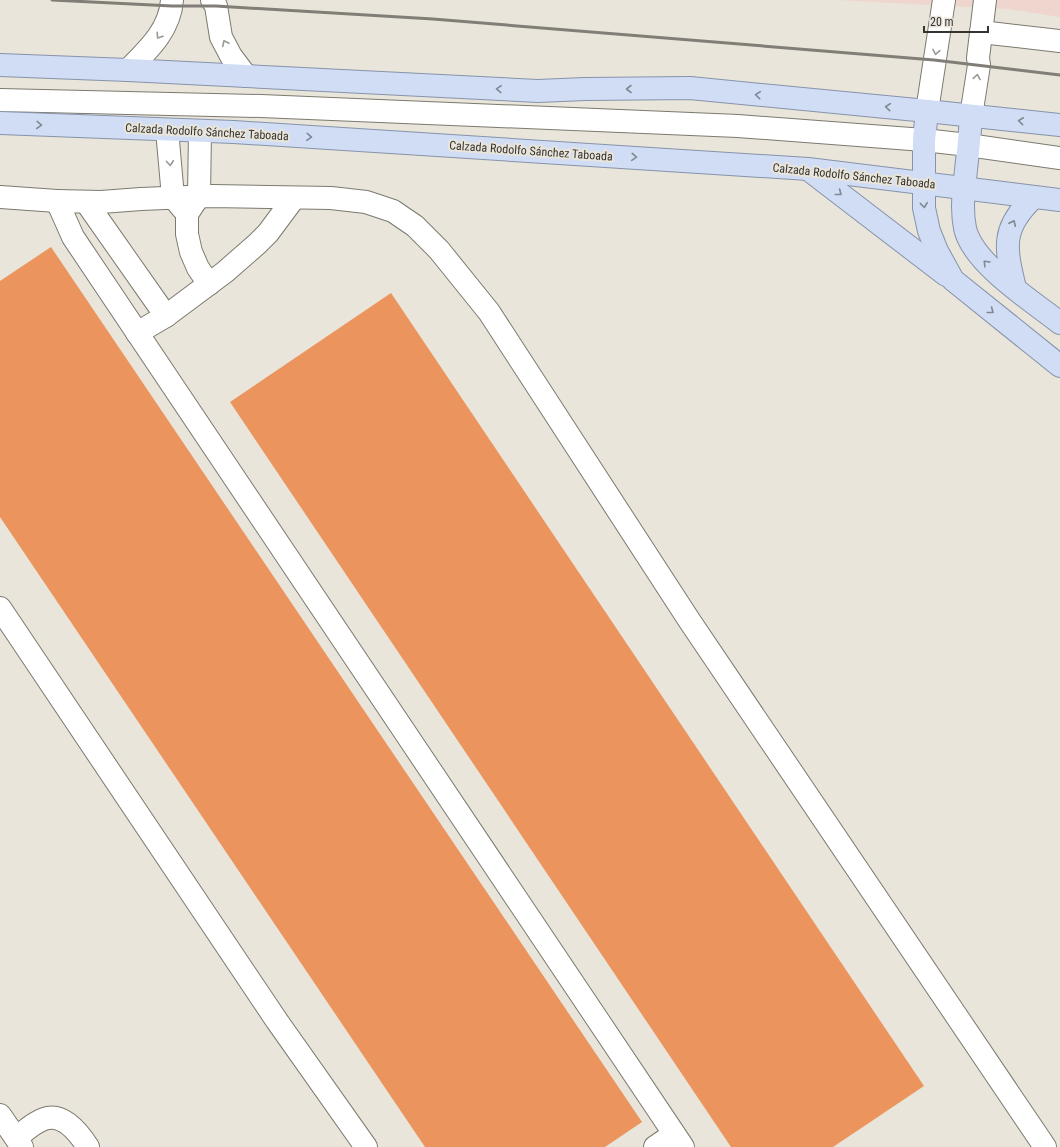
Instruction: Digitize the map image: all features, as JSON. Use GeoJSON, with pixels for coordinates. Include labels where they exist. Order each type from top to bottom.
{"type":"FeatureCollection","features":[{"type":"Feature","properties":{"kind":"main road"},"geometry":{"type":"LineString","coordinates":[[0,64],[538,91],[690,88],[1060,125]]}},
{"type":"Feature","properties":{"kind":"main road"},"geometry":{"type":"LineString","coordinates":[[927,111],[924,140],[924,208],[929,231],[937,251],[953,280]]}},
{"type":"Feature","properties":{"kind":"main road"},"geometry":{"type":"LineString","coordinates":[[971,116],[963,208],[965,228],[969,240],[976,252],[988,265],[1015,288],[1060,322]]}},
{"type":"Feature","properties":{"kind":"main road","name":"Calzada Rodolfo Sánchez Taboada"},"geometry":{"type":"LineString","coordinates":[[0,123],[200,131],[808,169],[1060,200]]}},
{"type":"Feature","properties":{"kind":"main road"},"geometry":{"type":"LineString","coordinates":[[808,169],[953,280],[1060,366]]}},
{"type":"Feature","properties":{"kind":"main road"},"geometry":{"type":"LineString","coordinates":[[1015,288],[1008,262],[1007,241],[1012,222],[1022,208],[1034,197]]}},
{"type":"Feature","properties":{"kind":"lane"},"geometry":{"type":"LineString","coordinates":[[128,70],[154,44],[166,26],[172,6],[172,0]]}},
{"type":"Feature","properties":{"kind":"lane"},"geometry":{"type":"LineString","coordinates":[[207,0],[216,6],[221,37],[231,56],[246,76]]}},
{"type":"Feature","properties":{"kind":"lane"},"geometry":{"type":"LineString","coordinates":[[927,111],[944,0]]}},
{"type":"Feature","properties":{"kind":"lane"},"geometry":{"type":"LineString","coordinates":[[971,116],[979,65],[978,58],[985,0]]}},
{"type":"Feature","properties":{"kind":"lane"},"geometry":{"type":"LineString","coordinates":[[981,32],[1060,41]]}},
{"type":"Feature","properties":{"kind":"lane"},"geometry":{"type":"LineString","coordinates":[[0,100],[261,106],[722,126],[924,140],[1060,158]]}},
{"type":"Feature","properties":{"kind":"lane"},"geometry":{"type":"LineString","coordinates":[[167,130],[173,197],[187,214]]}},
{"type":"Feature","properties":{"kind":"lane"},"geometry":{"type":"LineString","coordinates":[[200,131],[199,196],[187,214],[187,234],[191,252],[198,268],[209,284]]}},
{"type":"Feature","properties":{"kind":"lane"},"geometry":{"type":"LineString","coordinates":[[0,197],[86,202],[115,202],[199,196],[331,198],[366,202],[393,211],[415,226],[439,250],[489,312],[689,620],[1045,1147]]}},
{"type":"Feature","properties":{"kind":"lane"},"geometry":{"type":"LineString","coordinates":[[138,333],[166,316],[209,284],[257,244],[268,233],[294,198]]}},
{"type":"Feature","properties":{"kind":"lane"},"geometry":{"type":"LineString","coordinates":[[57,201],[73,237],[679,1140],[655,1147]]}},
{"type":"Feature","properties":{"kind":"lane"},"geometry":{"type":"LineString","coordinates":[[86,202],[166,316]]}},
{"type":"Feature","properties":{"kind":"lane"},"geometry":{"type":"LineString","coordinates":[[0,608],[272,1014],[366,1147]]}},
{"type":"Feature","properties":{"kind":"lane"},"geometry":{"type":"LineString","coordinates":[[0,1115],[19,1142],[32,1125],[45,1118],[59,1118],[74,1129],[88,1147]]}},
{"type":"Feature","properties":{"kind":"shaded area"},"geometry":{"type":"Polygon","coordinates":[[[837,0],[1060,0],[1060,17],[1007,9],[837,0]]]}},
{"type":"Feature","properties":{"kind":"building"},"geometry":{"type":"Polygon","coordinates":[[[51,247],[642,1122],[605,1147],[425,1147],[0,517],[0,281],[51,247]]]}},
{"type":"Feature","properties":{"kind":"building"},"geometry":{"type":"Polygon","coordinates":[[[391,293],[924,1086],[833,1147],[731,1147],[230,402],[391,293]]]}},
{"type":"Feature","properties":{"kind":"railway"},"geometry":{"type":"LineString","coordinates":[[52,0],[172,6],[216,6],[433,19],[934,60],[1060,75]]}}]}
